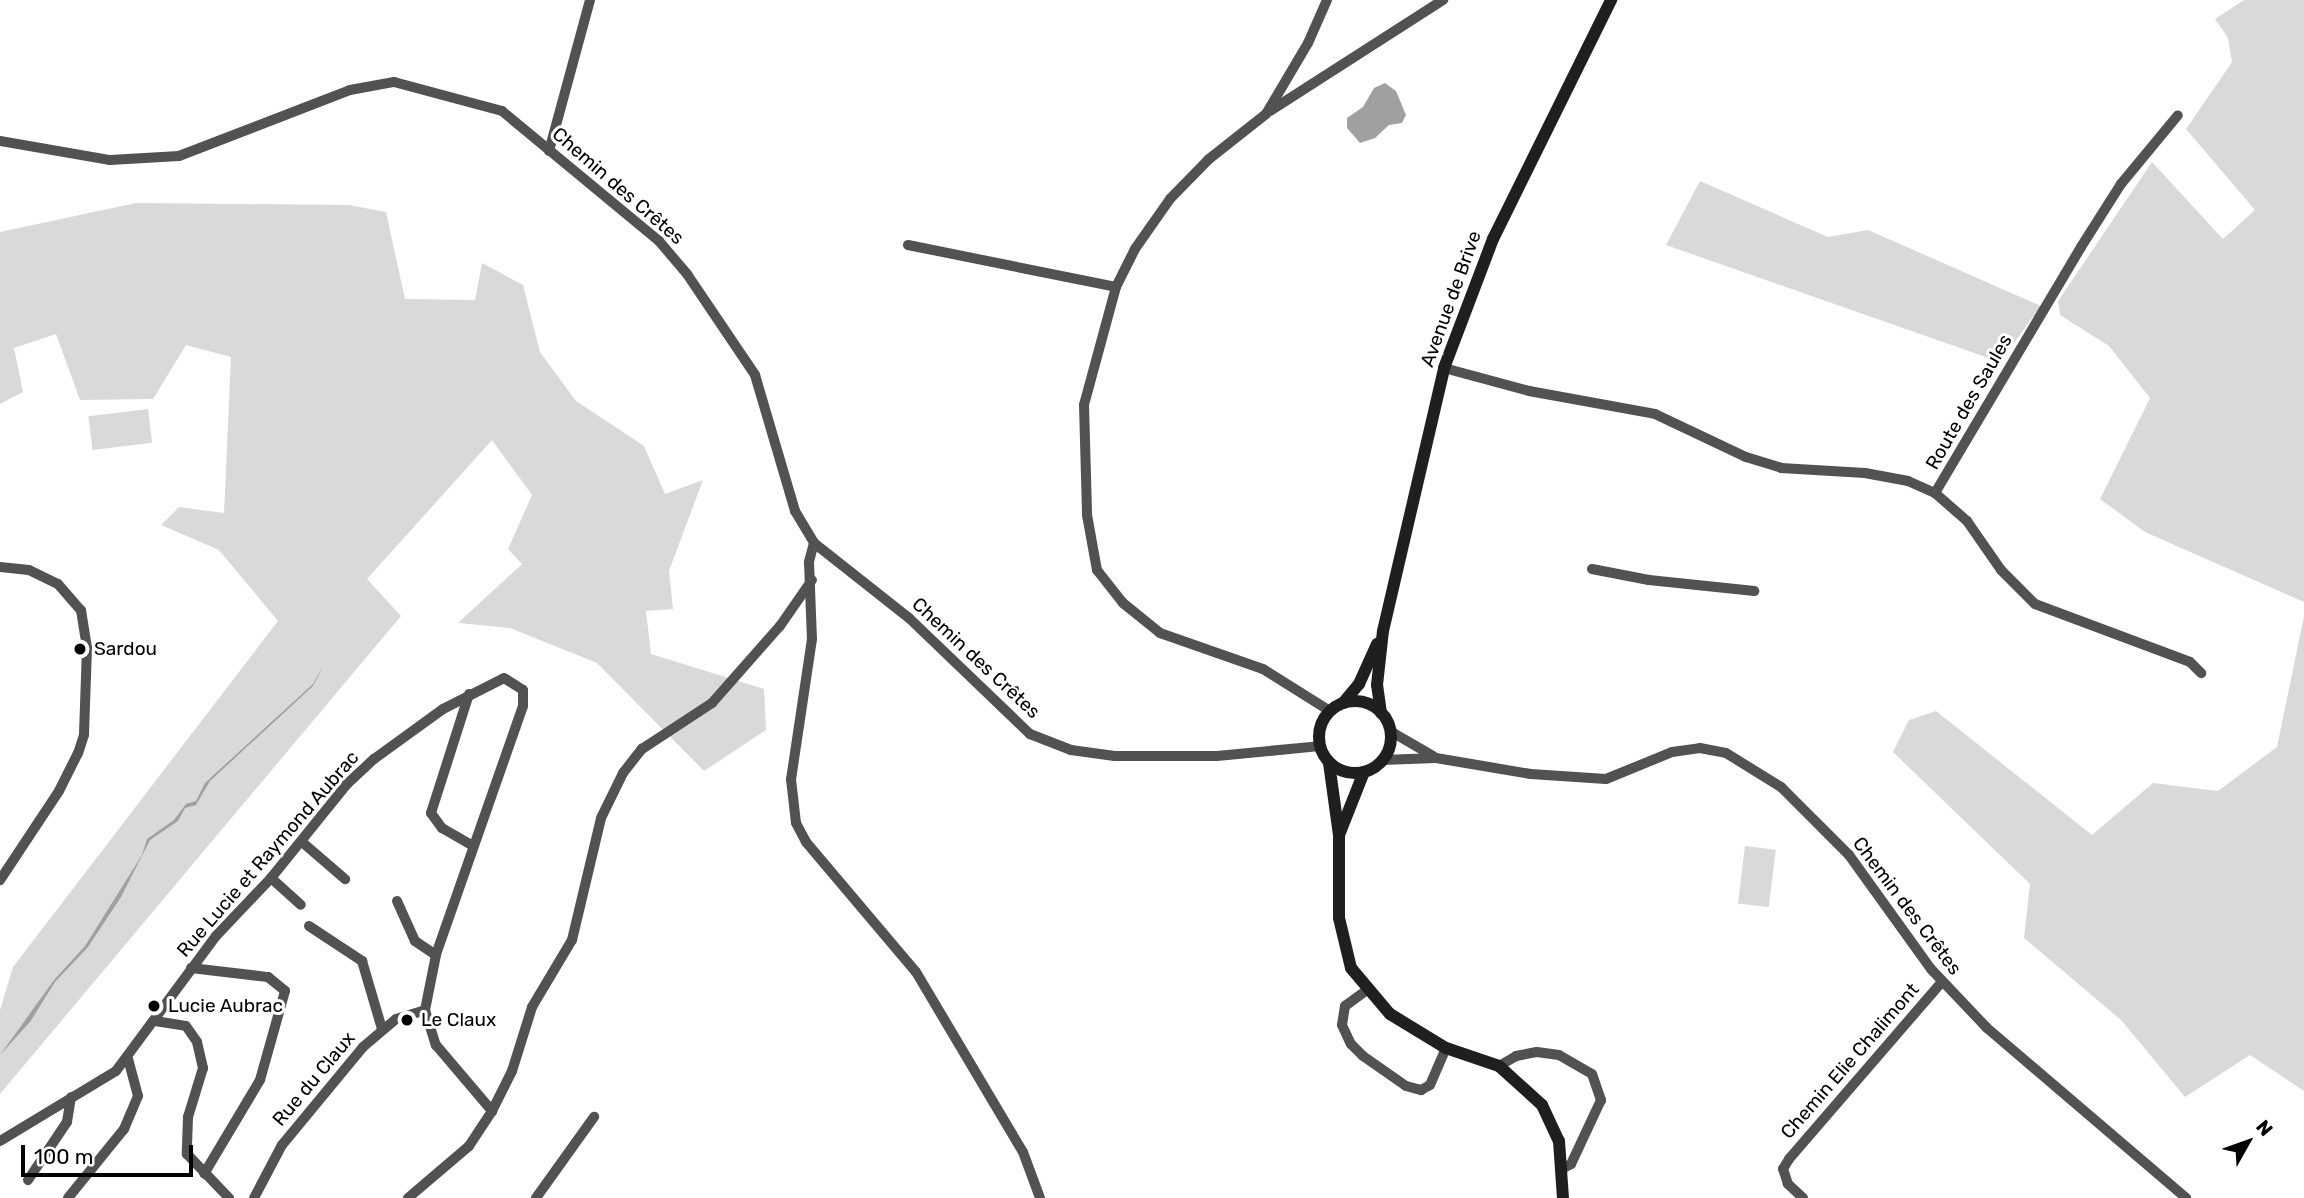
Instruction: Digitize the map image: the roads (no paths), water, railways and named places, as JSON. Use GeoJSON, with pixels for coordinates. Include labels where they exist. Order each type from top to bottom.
{"type":"FeatureCollection","features":[{"type":"Feature","properties":{"kind":"street"},"geometry":{"type":"LineString","coordinates":[[549,152],[590,0]]}},
{"type":"Feature","properties":{"kind":"street"},"geometry":{"type":"LineString","coordinates":[[1266,114],[1308,43],[1327,0]]}},
{"type":"Feature","properties":{"kind":"street"},"geometry":{"type":"LineString","coordinates":[[1330,710],[1263,669],[1160,632],[1123,603],[1097,570],[1087,515],[1084,405],[1116,287],[1135,248],[1170,199],[1209,159],[1266,114],[1443,0]]}},
{"type":"Feature","properties":{"kind":"street","name":"Avenue de Brive"},"geometry":{"type":"LineString","coordinates":[[1383,631],[1444,368],[1493,239],[1611,0]]}},
{"type":"Feature","properties":{"kind":"street","name":"Chemin des Crêtes"},"geometry":{"type":"LineString","coordinates":[[0,141],[110,160],[179,156],[350,90],[394,82],[502,111],[659,241],[687,274],[755,375],[795,512],[814,543],[909,618],[1015,721],[1050,744],[1115,756],[1217,756],[1320,746]]}},
{"type":"Feature","properties":{"kind":"street","name":"Route des Saules"},"geometry":{"type":"LineString","coordinates":[[1444,368],[1529,391],[1655,414],[1746,457],[1781,468],[1865,473],[1908,481],[1935,493],[2121,184],[2178,115]]}},
{"type":"Feature","properties":{"kind":"street"},"geometry":{"type":"LineString","coordinates":[[908,245],[1116,287]]}},
{"type":"Feature","properties":{"kind":"street"},"geometry":{"type":"LineString","coordinates":[[1935,493],[1967,521],[2001,570],[2035,604],[2190,662],[2201,673]]}},
{"type":"Feature","properties":{"kind":"street"},"geometry":{"type":"LineString","coordinates":[[814,543],[812,639],[791,779],[796,823],[806,842],[924,983],[1023,1152],[1040,1198]]}},
{"type":"Feature","properties":{"kind":"street"},"geometry":{"type":"LineString","coordinates":[[0,567],[29,570],[58,584],[81,610],[87,648],[84,735],[78,753],[59,791],[0,880]]}},
{"type":"Feature","properties":{"kind":"street"},"geometry":{"type":"LineString","coordinates":[[1591,569],[1649,580],[1754,591]]}},
{"type":"Feature","properties":{"kind":"street"},"geometry":{"type":"LineString","coordinates":[[408,1198],[463,1153],[492,1111],[512,1071],[532,1007],[572,940],[601,818],[623,774],[642,749],[712,703],[780,626],[812,580]]}},
{"type":"Feature","properties":{"kind":"street"},"geometry":{"type":"LineString","coordinates":[[1343,703],[1359,684],[1383,631]]}},
{"type":"Feature","properties":{"kind":"street"},"geometry":{"type":"LineString","coordinates":[[1329,763],[1346,772],[1364,772],[1382,760],[1390,731],[1381,713],[1377,685],[1383,631]]}},
{"type":"Feature","properties":{"kind":"street","name":"Rue Lucie et Raymond Aubrac"},"geometry":{"type":"LineString","coordinates":[[0,1140],[116,1072],[128,1059],[191,968],[302,842],[347,784],[374,759],[469,694],[504,678],[519,685],[524,698],[436,955],[425,1010],[436,1045],[492,1111]]}},
{"type":"Feature","properties":{"kind":"street"},"geometry":{"type":"LineString","coordinates":[[469,694],[431,813],[442,828],[474,846]]}},
{"type":"Feature","properties":{"kind":"street"},"geometry":{"type":"LineString","coordinates":[[1381,713],[1357,701],[1343,703],[1330,710],[1318,733],[1320,746],[1329,763],[1339,835],[1343,942],[1351,968],[1390,1014],[1446,1048],[1499,1066],[1542,1105],[1559,1142],[1563,1198]]}},
{"type":"Feature","properties":{"kind":"street","name":"Chemin des Crêtes"},"geometry":{"type":"LineString","coordinates":[[1390,731],[1436,758]]}},
{"type":"Feature","properties":{"kind":"street","name":"Chemin des Crêtes"},"geometry":{"type":"LineString","coordinates":[[1382,760],[1436,758],[1531,774],[1606,779],[1672,752],[1700,748],[1726,753],[1781,787],[1849,855],[1942,982],[2037,1073],[2186,1198]]}},
{"type":"Feature","properties":{"kind":"street"},"geometry":{"type":"LineString","coordinates":[[1339,835],[1364,772]]}},
{"type":"Feature","properties":{"kind":"street"},"geometry":{"type":"LineString","coordinates":[[302,842],[345,879]]}},
{"type":"Feature","properties":{"kind":"street"},"geometry":{"type":"LineString","coordinates":[[271,878],[301,905]]}},
{"type":"Feature","properties":{"kind":"street"},"geometry":{"type":"LineString","coordinates":[[397,901],[415,941],[436,955]]}},
{"type":"Feature","properties":{"kind":"street"},"geometry":{"type":"LineString","coordinates":[[309,926],[362,961],[382,1029]]}},
{"type":"Feature","properties":{"kind":"street"},"geometry":{"type":"LineString","coordinates":[[191,968],[268,977],[285,991],[260,1080],[204,1174]]}},
{"type":"Feature","properties":{"kind":"street","name":"Chemin Elie Chalimont"},"geometry":{"type":"LineString","coordinates":[[1803,1198],[1788,1184],[1783,1169],[1789,1158],[1942,982]]}},
{"type":"Feature","properties":{"kind":"street"},"geometry":{"type":"LineString","coordinates":[[1367,990],[1345,1006],[1342,1025],[1350,1044],[1363,1056],[1406,1086],[1421,1090],[1430,1085],[1446,1048]]}},
{"type":"Feature","properties":{"kind":"street","name":"Rue du Claux"},"geometry":{"type":"LineString","coordinates":[[254,1198],[282,1145],[382,1029],[410,1012],[425,1010]]}},
{"type":"Feature","properties":{"kind":"street"},"geometry":{"type":"LineString","coordinates":[[155,1021],[186,1026],[197,1042],[203,1068],[185,1140],[187,1154],[229,1198]]}},
{"type":"Feature","properties":{"kind":"street"},"geometry":{"type":"LineString","coordinates":[[1499,1066],[1516,1056],[1537,1052],[1559,1055],[1592,1074],[1601,1100],[1572,1164],[1562,1169]]}},
{"type":"Feature","properties":{"kind":"street"},"geometry":{"type":"LineString","coordinates":[[68,1198],[113,1147],[129,1117],[138,1096],[128,1059]]}},
{"type":"Feature","properties":{"kind":"street"},"geometry":{"type":"LineString","coordinates":[[28,1180],[67,1122],[71,1097]]}},
{"type":"Feature","properties":{"kind":"street"},"geometry":{"type":"LineString","coordinates":[[536,1198],[594,1117]]}},
{"type":"Feature","properties":{"kind":"place","name":"Sardou"},"geometry":{"type":"Point","coordinates":[80,649]}},
{"type":"Feature","properties":{"kind":"place","name":"Lucie Aubrac"},"geometry":{"type":"Point","coordinates":[154,1006]}},
{"type":"Feature","properties":{"kind":"place","name":"Le Claux"},"geometry":{"type":"Point","coordinates":[407,1020]}}]}
